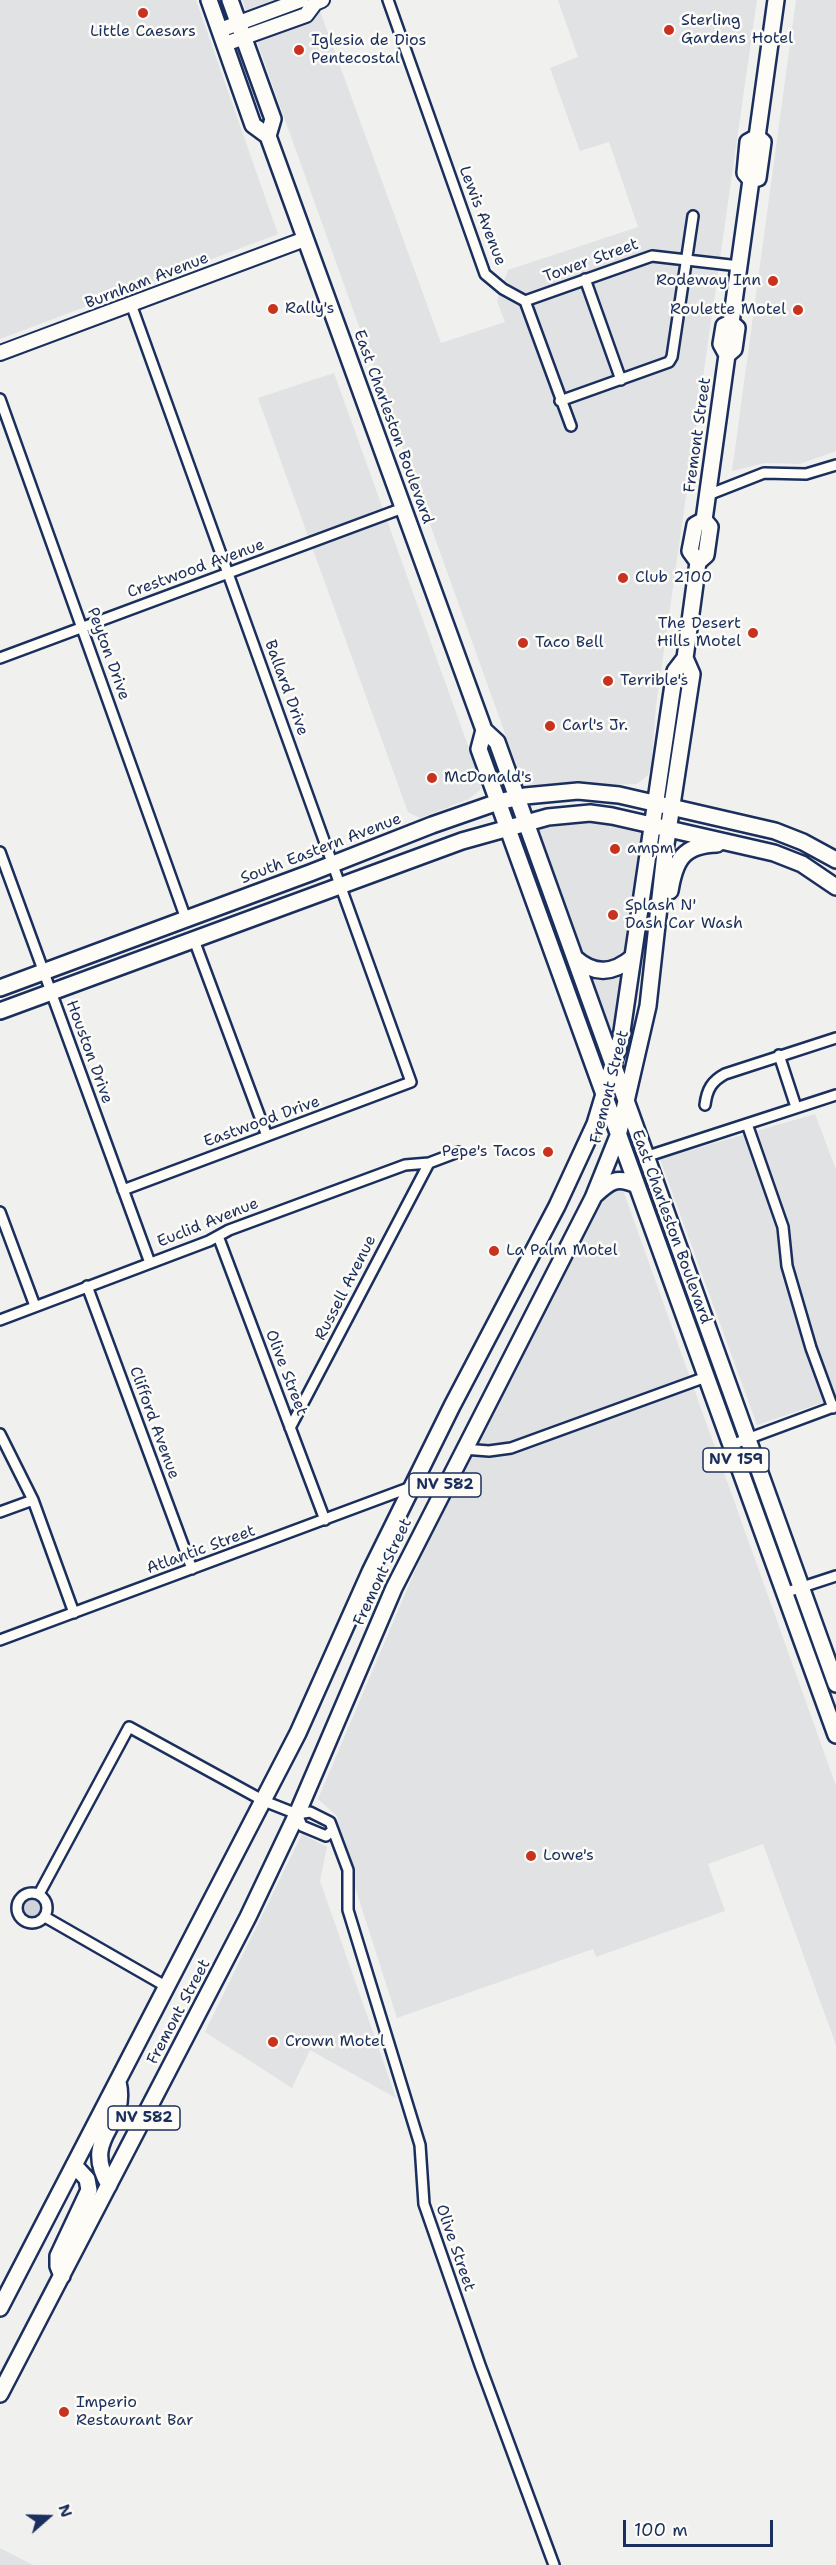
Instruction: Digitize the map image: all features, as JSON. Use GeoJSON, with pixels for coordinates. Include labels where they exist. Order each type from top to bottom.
{"type":"FeatureCollection","features":[{"type":"Feature","properties":{"kind":"main road","name":"East Charleston Boulevard"},"geometry":{"type":"LineString","coordinates":[[209,0],[254,125],[268,136],[484,730],[497,742],[836,1684]]}},
{"type":"Feature","properties":{"kind":"main road","name":"East Charleston Boulevard"},"geometry":{"type":"LineString","coordinates":[[230,0],[273,119],[268,136]]}},
{"type":"Feature","properties":{"kind":"main road","name":"Fremont Street"},"geometry":{"type":"LineString","coordinates":[[0,2308],[298,1733],[370,1572],[557,1206],[591,1133],[604,1097],[621,1038],[633,957],[660,827],[675,671],[685,658],[698,562],[706,555],[708,546],[710,527],[704,520],[727,355],[721,344],[724,326],[731,323],[752,180],[758,178],[763,142],[757,137],[776,0]]}},
{"type":"Feature","properties":{"kind":"main road","name":"East Charleston Boulevard"},"geometry":{"type":"LineString","coordinates":[[484,730],[479,749],[836,1735]]}},
{"type":"Feature","properties":{"kind":"main road","name":"South Eastern Avenue"},"geometry":{"type":"LineString","coordinates":[[0,988],[411,833],[498,802],[517,798],[590,791],[611,793],[775,831],[803,842],[836,860]]}},
{"type":"Feature","properties":{"kind":"main road"},"geometry":{"type":"LineString","coordinates":[[0,1011],[447,847],[548,818],[590,813],[736,844],[789,858],[816,872],[836,887]]}},
{"type":"Feature","properties":{"kind":"main road","name":"Fremont Street"},"geometry":{"type":"LineString","coordinates":[[0,2394],[248,1917],[297,1814],[394,1588],[593,1197],[618,1136],[648,1006],[660,918],[660,827]]}},
{"type":"Feature","properties":{"kind":"main road"},"geometry":{"type":"LineString","coordinates":[[660,918],[668,905],[674,868],[684,854],[691,849],[705,845],[736,844]]}},
{"type":"Feature","properties":{"kind":"main road"},"geometry":{"type":"LineString","coordinates":[[816,872],[820,870],[836,873]]}},
{"type":"Feature","properties":{"kind":"main road"},"geometry":{"type":"LineString","coordinates":[[574,958],[591,969],[605,971],[615,969],[633,957]]}},
{"type":"Feature","properties":{"kind":"main road"},"geometry":{"type":"LineString","coordinates":[[593,1197],[605,1185],[616,1180],[623,1179],[636,1185]]}},
{"type":"Feature","properties":{"kind":"main road"},"geometry":{"type":"LineString","coordinates":[[109,2185],[102,2174],[98,2158],[99,2148],[120,2106],[118,2082]]}},
{"type":"Feature","properties":{"kind":"main road"},"geometry":{"type":"LineString","coordinates":[[62,2276],[58,2266],[58,2256],[89,2190],[87,2179],[74,2165]]}},
{"type":"Feature","properties":{"kind":"street"},"geometry":{"type":"LineString","coordinates":[[222,37],[301,0]]}},
{"type":"Feature","properties":{"kind":"street","name":"Lewis Avenue"},"geometry":{"type":"LineString","coordinates":[[388,0],[485,274],[503,289],[525,301]]}},
{"type":"Feature","properties":{"kind":"street"},"geometry":{"type":"LineString","coordinates":[[241,30],[306,15],[315,1]]}},
{"type":"Feature","properties":{"kind":"street"},"geometry":{"type":"LineString","coordinates":[[561,401],[669,362],[672,357],[693,216]]}},
{"type":"Feature","properties":{"kind":"street","name":"Burnham Avenue"},"geometry":{"type":"LineString","coordinates":[[0,353],[305,239]]}},
{"type":"Feature","properties":{"kind":"street","name":"Tower Street"},"geometry":{"type":"LineString","coordinates":[[525,301],[652,256],[740,266]]}},
{"type":"Feature","properties":{"kind":"street"},"geometry":{"type":"LineString","coordinates":[[585,279],[621,380]]}},
{"type":"Feature","properties":{"kind":"street"},"geometry":{"type":"LineString","coordinates":[[525,301],[571,426]]}},
{"type":"Feature","properties":{"kind":"street","name":"Ballard Drive"},"geometry":{"type":"LineString","coordinates":[[131,304],[411,1082]]}},
{"type":"Feature","properties":{"kind":"street","name":"Peyton Drive"},"geometry":{"type":"LineString","coordinates":[[0,399],[186,919]]}},
{"type":"Feature","properties":{"kind":"street"},"geometry":{"type":"LineString","coordinates":[[708,495],[764,473],[806,474],[836,465]]}},
{"type":"Feature","properties":{"kind":"street","name":"Crestwood Avenue"},"geometry":{"type":"LineString","coordinates":[[0,658],[403,508]]}},
{"type":"Feature","properties":{"kind":"street","name":"Houston Drive"},"geometry":{"type":"LineString","coordinates":[[0,852],[150,1263]]}},
{"type":"Feature","properties":{"kind":"street"},"geometry":{"type":"LineString","coordinates":[[194,940],[267,1136]]}},
{"type":"Feature","properties":{"kind":"street"},"geometry":{"type":"LineString","coordinates":[[705,1105],[709,1088],[715,1080],[779,1055],[836,1038]]}},
{"type":"Feature","properties":{"kind":"street"},"geometry":{"type":"LineString","coordinates":[[779,1055],[796,1107]]}},
{"type":"Feature","properties":{"kind":"street","name":"Eastwood Drive"},"geometry":{"type":"LineString","coordinates":[[123,1190],[411,1082]]}},
{"type":"Feature","properties":{"kind":"street"},"geometry":{"type":"LineString","coordinates":[[645,1156],[836,1095]]}},
{"type":"Feature","properties":{"kind":"street"},"geometry":{"type":"LineString","coordinates":[[731,1445],[834,1407],[811,1348],[787,1266],[783,1227],[747,1124]]}},
{"type":"Feature","properties":{"kind":"street","name":"Euclid Avenue"},"geometry":{"type":"LineString","coordinates":[[0,1320],[150,1263],[229,1230],[405,1165],[429,1163],[458,1152]]}},
{"type":"Feature","properties":{"kind":"street","name":"Russell Avenue"},"geometry":{"type":"LineString","coordinates":[[290,1428],[429,1163]]}},
{"type":"Feature","properties":{"kind":"street"},"geometry":{"type":"LineString","coordinates":[[0,1212],[35,1306]]}},
{"type":"Feature","properties":{"kind":"street","name":"Olive Street"},"geometry":{"type":"LineString","coordinates":[[218,1236],[325,1520]]}},
{"type":"Feature","properties":{"kind":"street","name":"Clifford Avenue"},"geometry":{"type":"LineString","coordinates":[[87,1286],[192,1569]]}},
{"type":"Feature","properties":{"kind":"street"},"geometry":{"type":"LineString","coordinates":[[463,1449],[489,1451],[511,1448],[706,1377]]}},
{"type":"Feature","properties":{"kind":"street"},"geometry":{"type":"LineString","coordinates":[[0,1434],[33,1500],[74,1613]]}},
{"type":"Feature","properties":{"kind":"street","name":"Atlantic Street"},"geometry":{"type":"LineString","coordinates":[[0,1641],[411,1488]]}},
{"type":"Feature","properties":{"kind":"street"},"geometry":{"type":"LineString","coordinates":[[0,1512],[33,1500]]}},
{"type":"Feature","properties":{"kind":"street"},"geometry":{"type":"LineString","coordinates":[[784,1593],[836,1576]]}},
{"type":"Feature","properties":{"kind":"street"},"geometry":{"type":"LineString","coordinates":[[39,1894],[129,1727],[264,1801],[297,1814],[310,1812],[330,1822],[333,1830],[326,1836],[302,1826],[297,1814]]}},
{"type":"Feature","properties":{"kind":"street","name":"Olive Street"},"geometry":{"type":"LineString","coordinates":[[333,1830],[348,1870],[348,1910],[420,2145],[424,2204],[480,2365],[554,2565]]}},
{"type":"Feature","properties":{"kind":"street"},"geometry":{"type":"LineString","coordinates":[[31,1893],[39,1894],[46,1902],[45,1917],[37,1923],[26,1923],[18,1916],[17,1910],[22,1896],[31,1893]]}},
{"type":"Feature","properties":{"kind":"street"},"geometry":{"type":"LineString","coordinates":[[45,1917],[167,1987]]}},
{"type":"Feature","properties":{"kind":"shaded area"},"geometry":{"type":"Polygon","coordinates":[[[0,0],[196,0],[278,234],[0,339],[0,0]]]}},
{"type":"Feature","properties":{"kind":"shaded area"},"geometry":{"type":"Polygon","coordinates":[[[242,0],[316,0],[441,343],[505,322],[497,301],[508,270],[638,227],[609,142],[580,151],[550,68],[578,57],[558,0],[757,0],[656,706],[651,769],[647,776],[637,784],[584,786],[524,794],[512,765],[516,764],[242,0]]]}},
{"type":"Feature","properties":{"kind":"shaded area"},"geometry":{"type":"Polygon","coordinates":[[[796,0],[836,0],[836,451],[800,464],[765,463],[732,471],[796,0]]]}},
{"type":"Feature","properties":{"kind":"shaded area"},"geometry":{"type":"Polygon","coordinates":[[[334,373],[481,782],[480,790],[469,799],[420,818],[408,812],[258,398],[334,373]]]}},
{"type":"Feature","properties":{"kind":"shaded area"},"geometry":{"type":"Polygon","coordinates":[[[587,823],[611,825],[645,835],[642,839],[617,1020],[613,1034],[538,834],[540,830],[549,827],[587,823]]]}},
{"type":"Feature","properties":{"kind":"shaded area"},"geometry":{"type":"Polygon","coordinates":[[[815,1114],[836,1170],[836,1398],[757,1425],[660,1159],[815,1114]]]}},
{"type":"Feature","properties":{"kind":"shaded area"},"geometry":{"type":"Polygon","coordinates":[[[614,1165],[836,1786],[836,2045],[763,1844],[708,1864],[725,1911],[596,1957],[593,1949],[397,2018],[344,1853],[337,1816],[318,1799],[417,1566],[614,1165]]]}},
{"type":"Feature","properties":{"kind":"shaded area"},"geometry":{"type":"Polygon","coordinates":[[[302,1834],[327,1847],[320,1881],[396,2098],[310,2050],[292,2088],[205,2032],[302,1834]]]}},
{"type":"Feature","properties":{"kind":"shaded area"},"geometry":{"type":"Polygon","coordinates":[[[27,1896],[37,1899],[40,1909],[37,1919],[27,1922],[17,1919],[14,1909],[17,1899],[27,1896]]]}},
{"type":"Feature","properties":{"kind":"shaded area"},"geometry":{"type":"Polygon","coordinates":[[[0,2548],[33,2565],[0,2565],[0,2548]]]}},
{"type":"Feature","properties":{"kind":"place","name":"Little Caesars"},"geometry":{"type":"Point","coordinates":[143,13]}},
{"type":"Feature","properties":{"kind":"place","name":"Sterling Gardens Hotel"},"geometry":{"type":"Point","coordinates":[669,30]}},
{"type":"Feature","properties":{"kind":"place","name":"Iglesia de Dios Pentecostal"},"geometry":{"type":"Point","coordinates":[299,50]}},
{"type":"Feature","properties":{"kind":"place","name":"Rodeway Inn"},"geometry":{"type":"Point","coordinates":[773,281]}},
{"type":"Feature","properties":{"kind":"place","name":"Rally's"},"geometry":{"type":"Point","coordinates":[273,309]}},
{"type":"Feature","properties":{"kind":"place","name":"Roulette Motel"},"geometry":{"type":"Point","coordinates":[798,310]}},
{"type":"Feature","properties":{"kind":"place","name":"Club 2100"},"geometry":{"type":"Point","coordinates":[623,578]}},
{"type":"Feature","properties":{"kind":"place","name":"The Desert Hills Motel"},"geometry":{"type":"Point","coordinates":[753,633]}},
{"type":"Feature","properties":{"kind":"place","name":"Taco Bell"},"geometry":{"type":"Point","coordinates":[523,643]}},
{"type":"Feature","properties":{"kind":"place","name":"Terrible's"},"geometry":{"type":"Point","coordinates":[608,681]}},
{"type":"Feature","properties":{"kind":"place","name":"Carl's Jr."},"geometry":{"type":"Point","coordinates":[550,726]}},
{"type":"Feature","properties":{"kind":"place","name":"McDonald's"},"geometry":{"type":"Point","coordinates":[432,778]}},
{"type":"Feature","properties":{"kind":"place","name":"ampm"},"geometry":{"type":"Point","coordinates":[615,849]}},
{"type":"Feature","properties":{"kind":"place","name":"Splash N' Dash Car Wash"},"geometry":{"type":"Point","coordinates":[613,915]}},
{"type":"Feature","properties":{"kind":"place","name":"Pepe's Tacos"},"geometry":{"type":"Point","coordinates":[548,1152]}},
{"type":"Feature","properties":{"kind":"place","name":"La Palm Motel"},"geometry":{"type":"Point","coordinates":[494,1251]}},
{"type":"Feature","properties":{"kind":"place","name":"Lowe's"},"geometry":{"type":"Point","coordinates":[531,1856]}},
{"type":"Feature","properties":{"kind":"place","name":"Crown Motel"},"geometry":{"type":"Point","coordinates":[273,2042]}},
{"type":"Feature","properties":{"kind":"place","name":"Imperio Restaurant Bar"},"geometry":{"type":"Point","coordinates":[64,2412]}}]}
